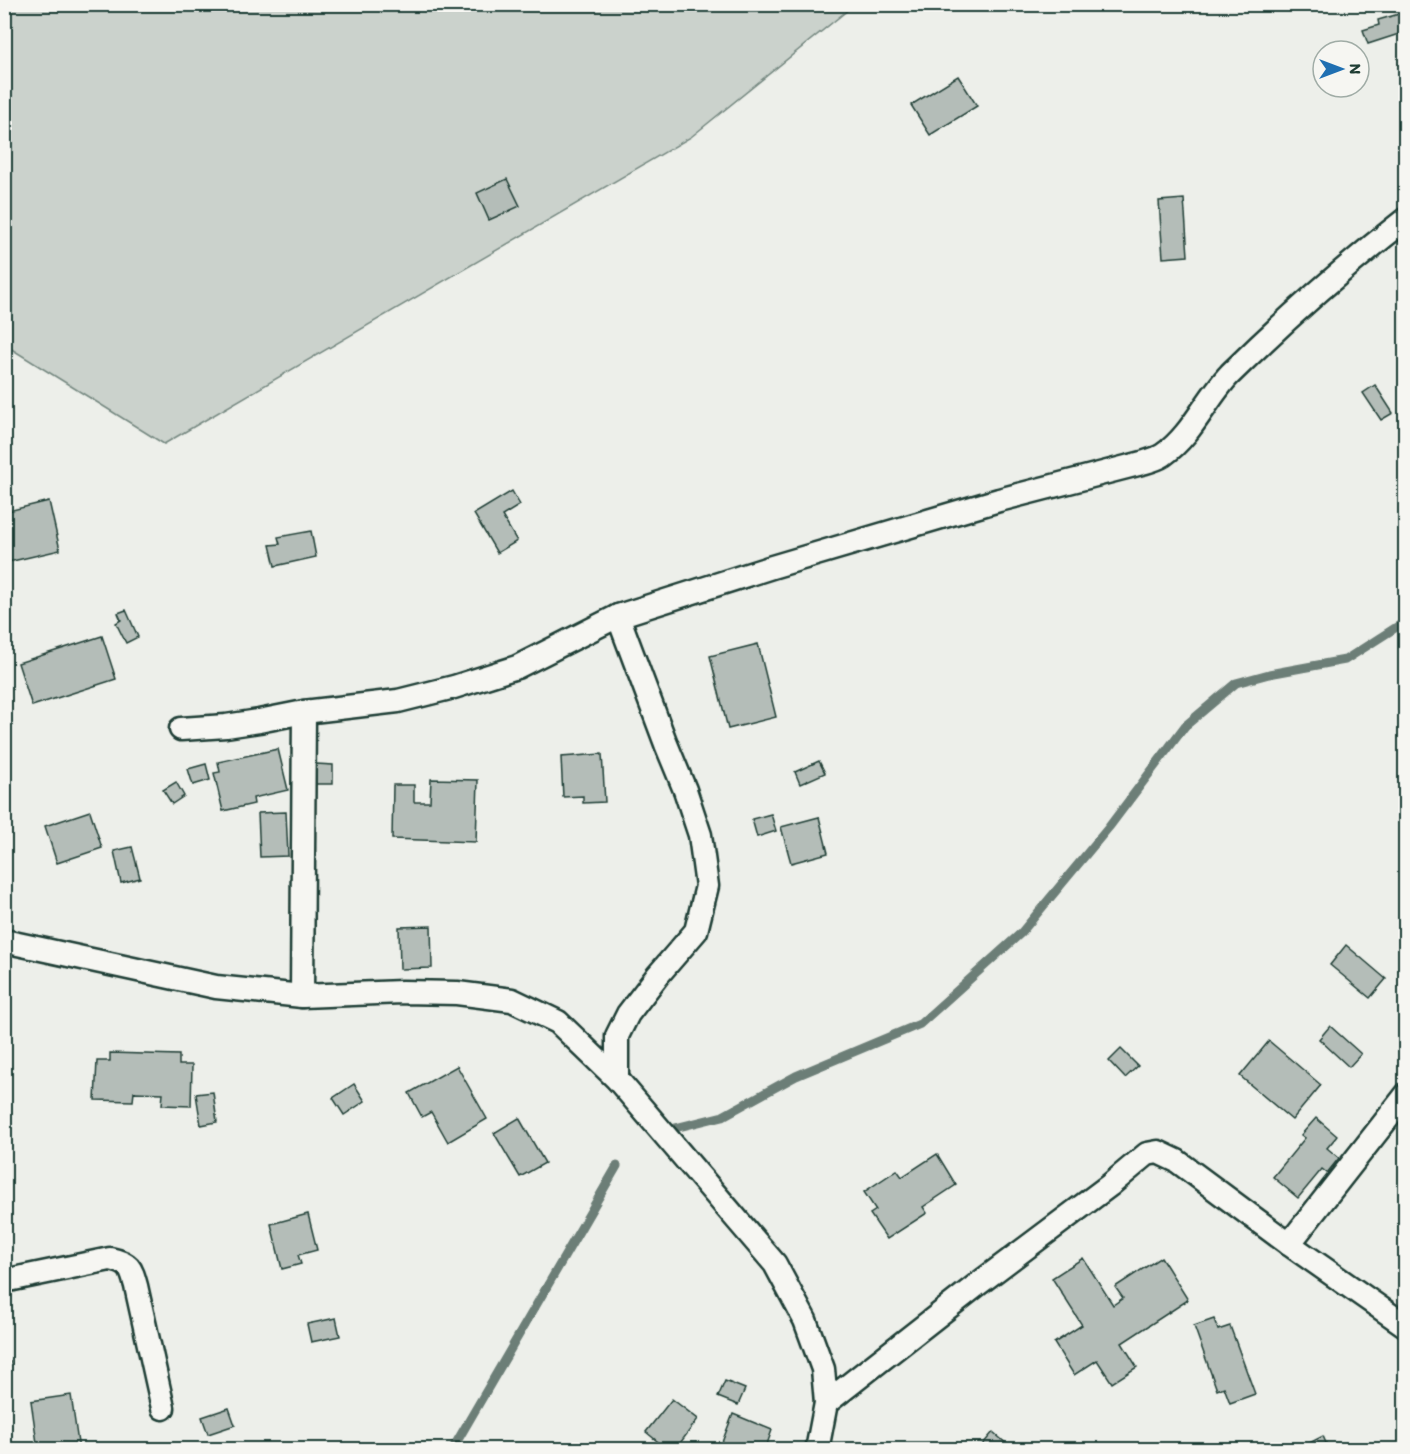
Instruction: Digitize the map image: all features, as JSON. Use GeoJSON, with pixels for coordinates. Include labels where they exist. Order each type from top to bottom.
{"type":"FeatureCollection","features":[{"type":"Feature","properties":{"kind":"street"},"geometry":{"type":"LineString","coordinates":[[181,729],[259,722],[304,712],[398,701],[454,687],[517,668],[618,616],[987,503],[1142,463],[1161,456],[1184,437],[1208,401],[1228,377],[1275,330],[1360,255],[1406,219]]}},
{"type":"Feature","properties":{"kind":"street"},"geometry":{"type":"LineString","coordinates":[[617,1079],[617,1036],[628,1014],[696,931],[707,886],[700,835],[689,801],[618,616]]}},
{"type":"Feature","properties":{"kind":"street"},"geometry":{"type":"LineString","coordinates":[[302,996],[304,712]]}},
{"type":"Feature","properties":{"kind":"street"},"geometry":{"type":"LineString","coordinates":[[4,941],[216,987],[302,996],[402,992],[457,993],[512,1000],[558,1022],[617,1079],[775,1264],[805,1320],[823,1369],[826,1403],[817,1449]]}},
{"type":"Feature","properties":{"kind":"street"},"geometry":{"type":"LineString","coordinates":[[1289,1244],[1406,1095]]}},
{"type":"Feature","properties":{"kind":"street"},"geometry":{"type":"LineString","coordinates":[[826,1403],[978,1284],[1110,1185],[1147,1154],[1158,1152],[1177,1161],[1289,1244],[1406,1326]]}},
{"type":"Feature","properties":{"kind":"street"},"geometry":{"type":"LineString","coordinates":[[4,1281],[110,1259],[123,1261],[131,1269],[136,1286],[163,1408]]}},
{"type":"Feature","properties":{"kind":"shaded area"},"geometry":{"type":"Polygon","coordinates":[[[4,5],[854,5],[691,137],[164,444],[5,345],[4,5]]]}},
{"type":"Feature","properties":{"kind":"building"},"geometry":{"type":"Polygon","coordinates":[[[1399,14],[1405,32],[1371,43],[1371,39],[1366,39],[1363,30],[1379,25],[1378,20],[1399,14]]]}},
{"type":"Feature","properties":{"kind":"building"},"geometry":{"type":"Polygon","coordinates":[[[958,76],[977,106],[930,135],[911,105],[958,76]]]}},
{"type":"Feature","properties":{"kind":"building"},"geometry":{"type":"Polygon","coordinates":[[[507,179],[520,206],[489,220],[477,193],[507,179]]]}},
{"type":"Feature","properties":{"kind":"building"},"geometry":{"type":"Polygon","coordinates":[[[1184,199],[1188,256],[1163,258],[1159,201],[1184,199]]]}},
{"type":"Feature","properties":{"kind":"building"},"geometry":{"type":"Polygon","coordinates":[[[1375,385],[1393,413],[1381,420],[1363,393],[1375,385]]]}},
{"type":"Feature","properties":{"kind":"building"},"geometry":{"type":"Polygon","coordinates":[[[512,491],[520,505],[502,516],[517,541],[497,553],[474,514],[512,491]]]}},
{"type":"Feature","properties":{"kind":"building"},"geometry":{"type":"Polygon","coordinates":[[[49,501],[60,550],[4,563],[4,512],[49,501]]]}},
{"type":"Feature","properties":{"kind":"building"},"geometry":{"type":"Polygon","coordinates":[[[311,531],[316,557],[275,566],[270,545],[280,544],[278,537],[311,531]]]}},
{"type":"Feature","properties":{"kind":"building"},"geometry":{"type":"Polygon","coordinates":[[[126,610],[138,637],[126,643],[116,623],[121,620],[118,613],[126,610]]]}},
{"type":"Feature","properties":{"kind":"building"},"geometry":{"type":"Polygon","coordinates":[[[102,636],[116,679],[32,706],[18,663],[102,636]]]}},
{"type":"Feature","properties":{"kind":"building"},"geometry":{"type":"Polygon","coordinates":[[[758,644],[776,717],[728,729],[710,656],[758,644]]]}},
{"type":"Feature","properties":{"kind":"building"},"geometry":{"type":"Polygon","coordinates":[[[278,749],[288,790],[253,798],[254,804],[223,811],[214,773],[220,772],[218,762],[278,749]]]}},
{"type":"Feature","properties":{"kind":"building"},"geometry":{"type":"Polygon","coordinates":[[[602,754],[605,802],[583,803],[583,796],[563,797],[561,757],[602,754]]]}},
{"type":"Feature","properties":{"kind":"building"},"geometry":{"type":"Polygon","coordinates":[[[819,761],[825,773],[800,784],[795,772],[819,761]]]}},
{"type":"Feature","properties":{"kind":"building"},"geometry":{"type":"Polygon","coordinates":[[[206,764],[210,780],[193,785],[188,769],[206,764]]]}},
{"type":"Feature","properties":{"kind":"building"},"geometry":{"type":"Polygon","coordinates":[[[316,764],[333,765],[333,784],[315,784],[316,764]]]}},
{"type":"Feature","properties":{"kind":"building"},"geometry":{"type":"Polygon","coordinates":[[[431,779],[478,780],[476,842],[392,839],[393,785],[414,785],[414,802],[430,802],[431,779]]]}},
{"type":"Feature","properties":{"kind":"building"},"geometry":{"type":"Polygon","coordinates":[[[176,782],[184,796],[172,804],[163,790],[176,782]]]}},
{"type":"Feature","properties":{"kind":"building"},"geometry":{"type":"Polygon","coordinates":[[[90,811],[102,848],[57,863],[45,826],[90,811]]]}},
{"type":"Feature","properties":{"kind":"building"},"geometry":{"type":"Polygon","coordinates":[[[286,812],[288,856],[260,857],[258,813],[286,812]]]}},
{"type":"Feature","properties":{"kind":"building"},"geometry":{"type":"Polygon","coordinates":[[[771,814],[776,831],[757,837],[752,819],[771,814]]]}},
{"type":"Feature","properties":{"kind":"building"},"geometry":{"type":"Polygon","coordinates":[[[819,817],[828,853],[791,863],[781,827],[819,817]]]}},
{"type":"Feature","properties":{"kind":"building"},"geometry":{"type":"Polygon","coordinates":[[[132,847],[140,878],[121,883],[114,851],[132,847]]]}},
{"type":"Feature","properties":{"kind":"building"},"geometry":{"type":"Polygon","coordinates":[[[431,926],[432,968],[400,969],[399,927],[431,926]]]}},
{"type":"Feature","properties":{"kind":"building"},"geometry":{"type":"Polygon","coordinates":[[[1346,945],[1386,979],[1370,998],[1330,965],[1346,945]]]}},
{"type":"Feature","properties":{"kind":"building"},"geometry":{"type":"Polygon","coordinates":[[[1330,1026],[1361,1054],[1349,1067],[1319,1039],[1330,1026]]]}},
{"type":"Feature","properties":{"kind":"building"},"geometry":{"type":"Polygon","coordinates":[[[1269,1041],[1321,1085],[1292,1120],[1240,1076],[1269,1041]]]}},
{"type":"Feature","properties":{"kind":"building"},"geometry":{"type":"Polygon","coordinates":[[[1121,1049],[1138,1066],[1125,1078],[1109,1061],[1121,1049]]]}},
{"type":"Feature","properties":{"kind":"building"},"geometry":{"type":"Polygon","coordinates":[[[110,1053],[179,1055],[179,1065],[192,1065],[191,1106],[162,1105],[163,1093],[134,1092],[133,1101],[95,1100],[97,1061],[110,1061],[110,1053]]]}},
{"type":"Feature","properties":{"kind":"building"},"geometry":{"type":"Polygon","coordinates":[[[457,1066],[487,1119],[448,1142],[431,1112],[422,1117],[409,1093],[457,1066]]]}},
{"type":"Feature","properties":{"kind":"building"},"geometry":{"type":"Polygon","coordinates":[[[354,1084],[365,1101],[344,1115],[333,1098],[354,1084]]]}},
{"type":"Feature","properties":{"kind":"building"},"geometry":{"type":"Polygon","coordinates":[[[213,1092],[217,1122],[201,1125],[196,1094],[213,1092]]]}},
{"type":"Feature","properties":{"kind":"building"},"geometry":{"type":"Polygon","coordinates":[[[519,1118],[545,1163],[520,1177],[494,1133],[519,1118]]]}},
{"type":"Feature","properties":{"kind":"building"},"geometry":{"type":"Polygon","coordinates":[[[1316,1118],[1337,1136],[1327,1148],[1339,1158],[1327,1173],[1322,1169],[1298,1198],[1273,1177],[1305,1138],[1301,1135],[1316,1118]]]}},
{"type":"Feature","properties":{"kind":"building"},"geometry":{"type":"Polygon","coordinates":[[[937,1154],[956,1185],[923,1207],[927,1213],[887,1239],[870,1214],[876,1210],[864,1192],[897,1170],[902,1177],[937,1154]]]}},
{"type":"Feature","properties":{"kind":"building"},"geometry":{"type":"Polygon","coordinates":[[[308,1214],[317,1250],[298,1255],[301,1264],[282,1269],[271,1224],[308,1214]]]}},
{"type":"Feature","properties":{"kind":"building"},"geometry":{"type":"Polygon","coordinates":[[[1161,1257],[1188,1300],[1122,1343],[1137,1367],[1112,1383],[1097,1360],[1074,1375],[1054,1343],[1082,1325],[1052,1278],[1083,1258],[1113,1305],[1123,1298],[1115,1287],[1161,1257]]]}},
{"type":"Feature","properties":{"kind":"building"},"geometry":{"type":"Polygon","coordinates":[[[336,1318],[340,1336],[311,1342],[307,1324],[336,1318]]]}},
{"type":"Feature","properties":{"kind":"building"},"geometry":{"type":"Polygon","coordinates":[[[1214,1319],[1218,1330],[1230,1326],[1255,1394],[1230,1403],[1224,1387],[1217,1390],[1194,1326],[1214,1319]]]}},
{"type":"Feature","properties":{"kind":"building"},"geometry":{"type":"Polygon","coordinates":[[[4,1361],[10,1362],[8,1390],[4,1390],[4,1361]]]}},
{"type":"Feature","properties":{"kind":"building"},"geometry":{"type":"Polygon","coordinates":[[[725,1381],[745,1389],[738,1405],[718,1397],[725,1381]]]}},
{"type":"Feature","properties":{"kind":"building"},"geometry":{"type":"Polygon","coordinates":[[[71,1395],[79,1450],[38,1450],[31,1401],[71,1395]]]}},
{"type":"Feature","properties":{"kind":"building"},"geometry":{"type":"Polygon","coordinates":[[[672,1399],[698,1419],[675,1450],[668,1450],[646,1432],[672,1399]]]}},
{"type":"Feature","properties":{"kind":"building"},"geometry":{"type":"Polygon","coordinates":[[[229,1408],[235,1425],[208,1434],[202,1417],[229,1408]]]}},
{"type":"Feature","properties":{"kind":"building"},"geometry":{"type":"Polygon","coordinates":[[[733,1414],[772,1430],[765,1450],[719,1450],[733,1414]]]}},
{"type":"Feature","properties":{"kind":"building"},"geometry":{"type":"Polygon","coordinates":[[[993,1432],[1008,1445],[1004,1450],[978,1450],[993,1432]]]}},
{"type":"Feature","properties":{"kind":"building"},"geometry":{"type":"Polygon","coordinates":[[[1323,1436],[1329,1450],[1296,1450],[1323,1436]]]}},
{"type":"Feature","properties":{"kind":"waterway"},"geometry":{"type":"LineString","coordinates":[[675,1128],[723,1116],[796,1076],[920,1024],[1021,933],[1109,827],[1185,726],[1236,683],[1269,674],[1345,660],[1406,621]]}},
{"type":"Feature","properties":{"kind":"waterway"},"geometry":{"type":"LineString","coordinates":[[452,1450],[617,1166]]}}]}
